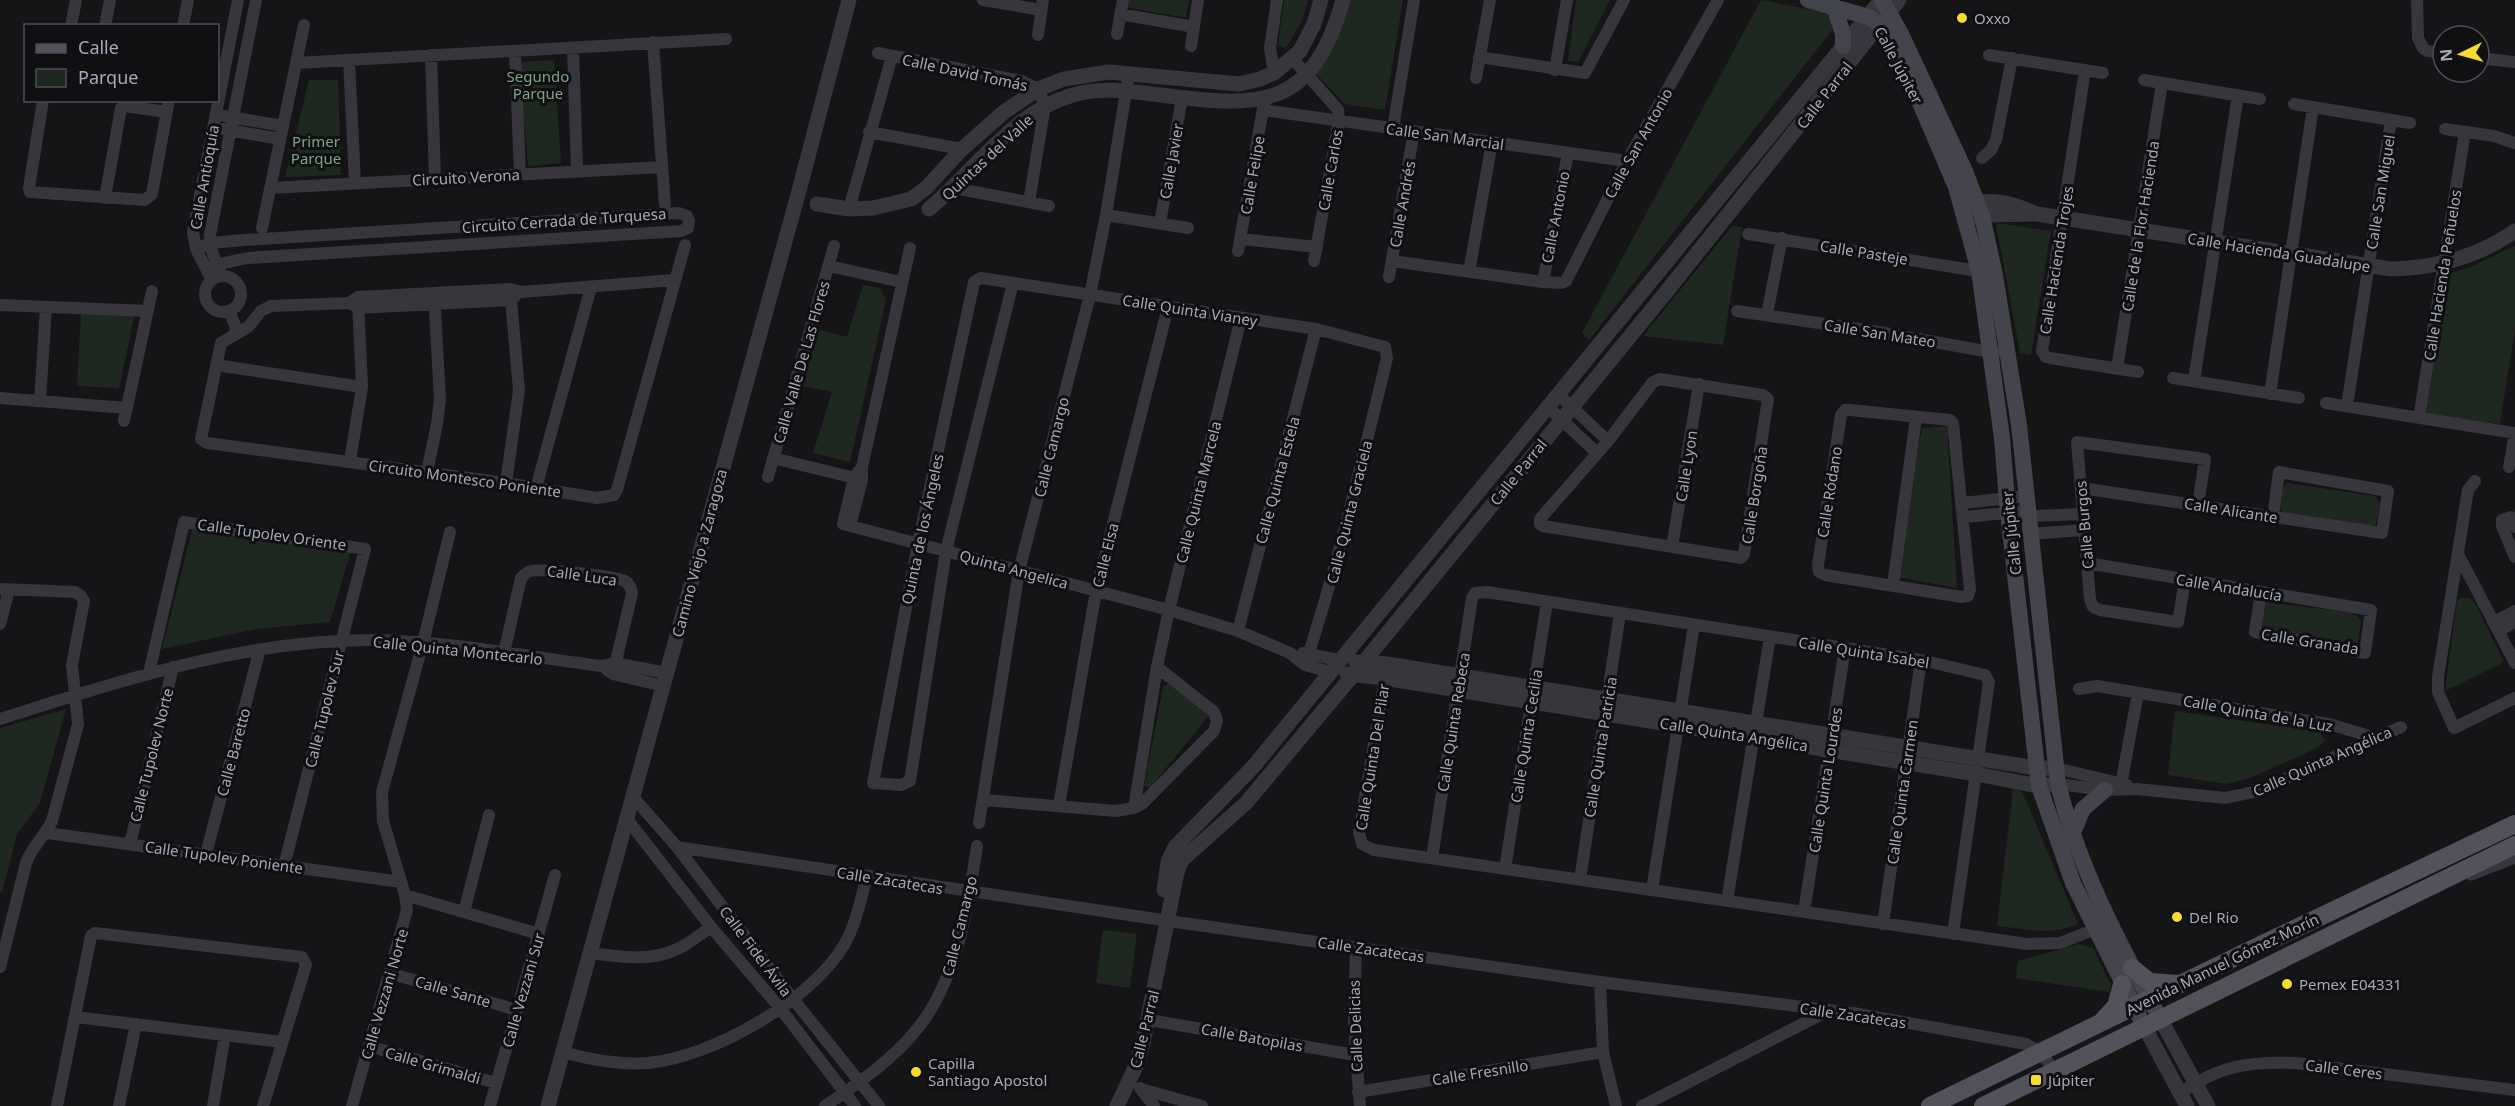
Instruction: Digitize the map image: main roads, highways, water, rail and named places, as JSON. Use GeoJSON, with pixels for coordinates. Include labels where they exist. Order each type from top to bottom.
{"type":"FeatureCollection","features":[{"type":"Feature","properties":{"kind":"main road","name":"Calle Júpiter"},"geometry":{"type":"LineString","coordinates":[[1808,0],[1834,6],[1883,9],[1946,126],[1972,210],[2009,356],[2057,776],[2122,984],[2141,1003],[2153,1024]]}},
{"type":"Feature","properties":{"kind":"main road"},"geometry":{"type":"LineString","coordinates":[[1834,6],[1844,34],[1843,46]]}},
{"type":"Feature","properties":{"kind":"main road","name":"Calle Júpiter"},"geometry":{"type":"LineString","coordinates":[[1987,273],[1992,352],[2039,786],[2073,883],[2132,968],[2141,1003]]}},
{"type":"Feature","properties":{"kind":"main road"},"geometry":{"type":"LineString","coordinates":[[2073,832],[2082,809],[2115,787]]}},
{"type":"Feature","properties":{"kind":"main road","name":"Avenida Manuel Gómez Morín"},"geometry":{"type":"LineString","coordinates":[[1930,1106],[2515,824]]}},
{"type":"Feature","properties":{"kind":"main road","name":"Avenida Manuel Gómez Morín"},"geometry":{"type":"LineString","coordinates":[[1983,1106],[2515,845]]}},
{"type":"Feature","properties":{"kind":"main road"},"geometry":{"type":"LineString","coordinates":[[2132,968],[2150,982],[2181,984]]}},
{"type":"Feature","properties":{"kind":"main road"},"geometry":{"type":"LineString","coordinates":[[2100,1023],[2116,1006],[2122,984]]}},
{"type":"Feature","properties":{"kind":"place","name":"Oxxo"},"geometry":{"type":"Point","coordinates":[1962,18]}},
{"type":"Feature","properties":{"kind":"place","name":"Del Rio"},"geometry":{"type":"Point","coordinates":[2177,917]}},
{"type":"Feature","properties":{"kind":"place","name":"Pemex E04331"},"geometry":{"type":"Point","coordinates":[2287,984]}},
{"type":"Feature","properties":{"kind":"place","name":"Capilla Santiago Apostol"},"geometry":{"type":"Point","coordinates":[916,1072]}},
{"type":"Feature","properties":{"kind":"place","name":"Júpiter"},"geometry":{"type":"Point","coordinates":[2036,1080]}},
{"type":"Feature","properties":{"kind":"park label","name":"Segundo Parque"},"geometry":{"type":"Point","coordinates":[538,84]}},
{"type":"Feature","properties":{"kind":"park label","name":"Primer Parque"},"geometry":{"type":"Point","coordinates":[316,150]}}]}
